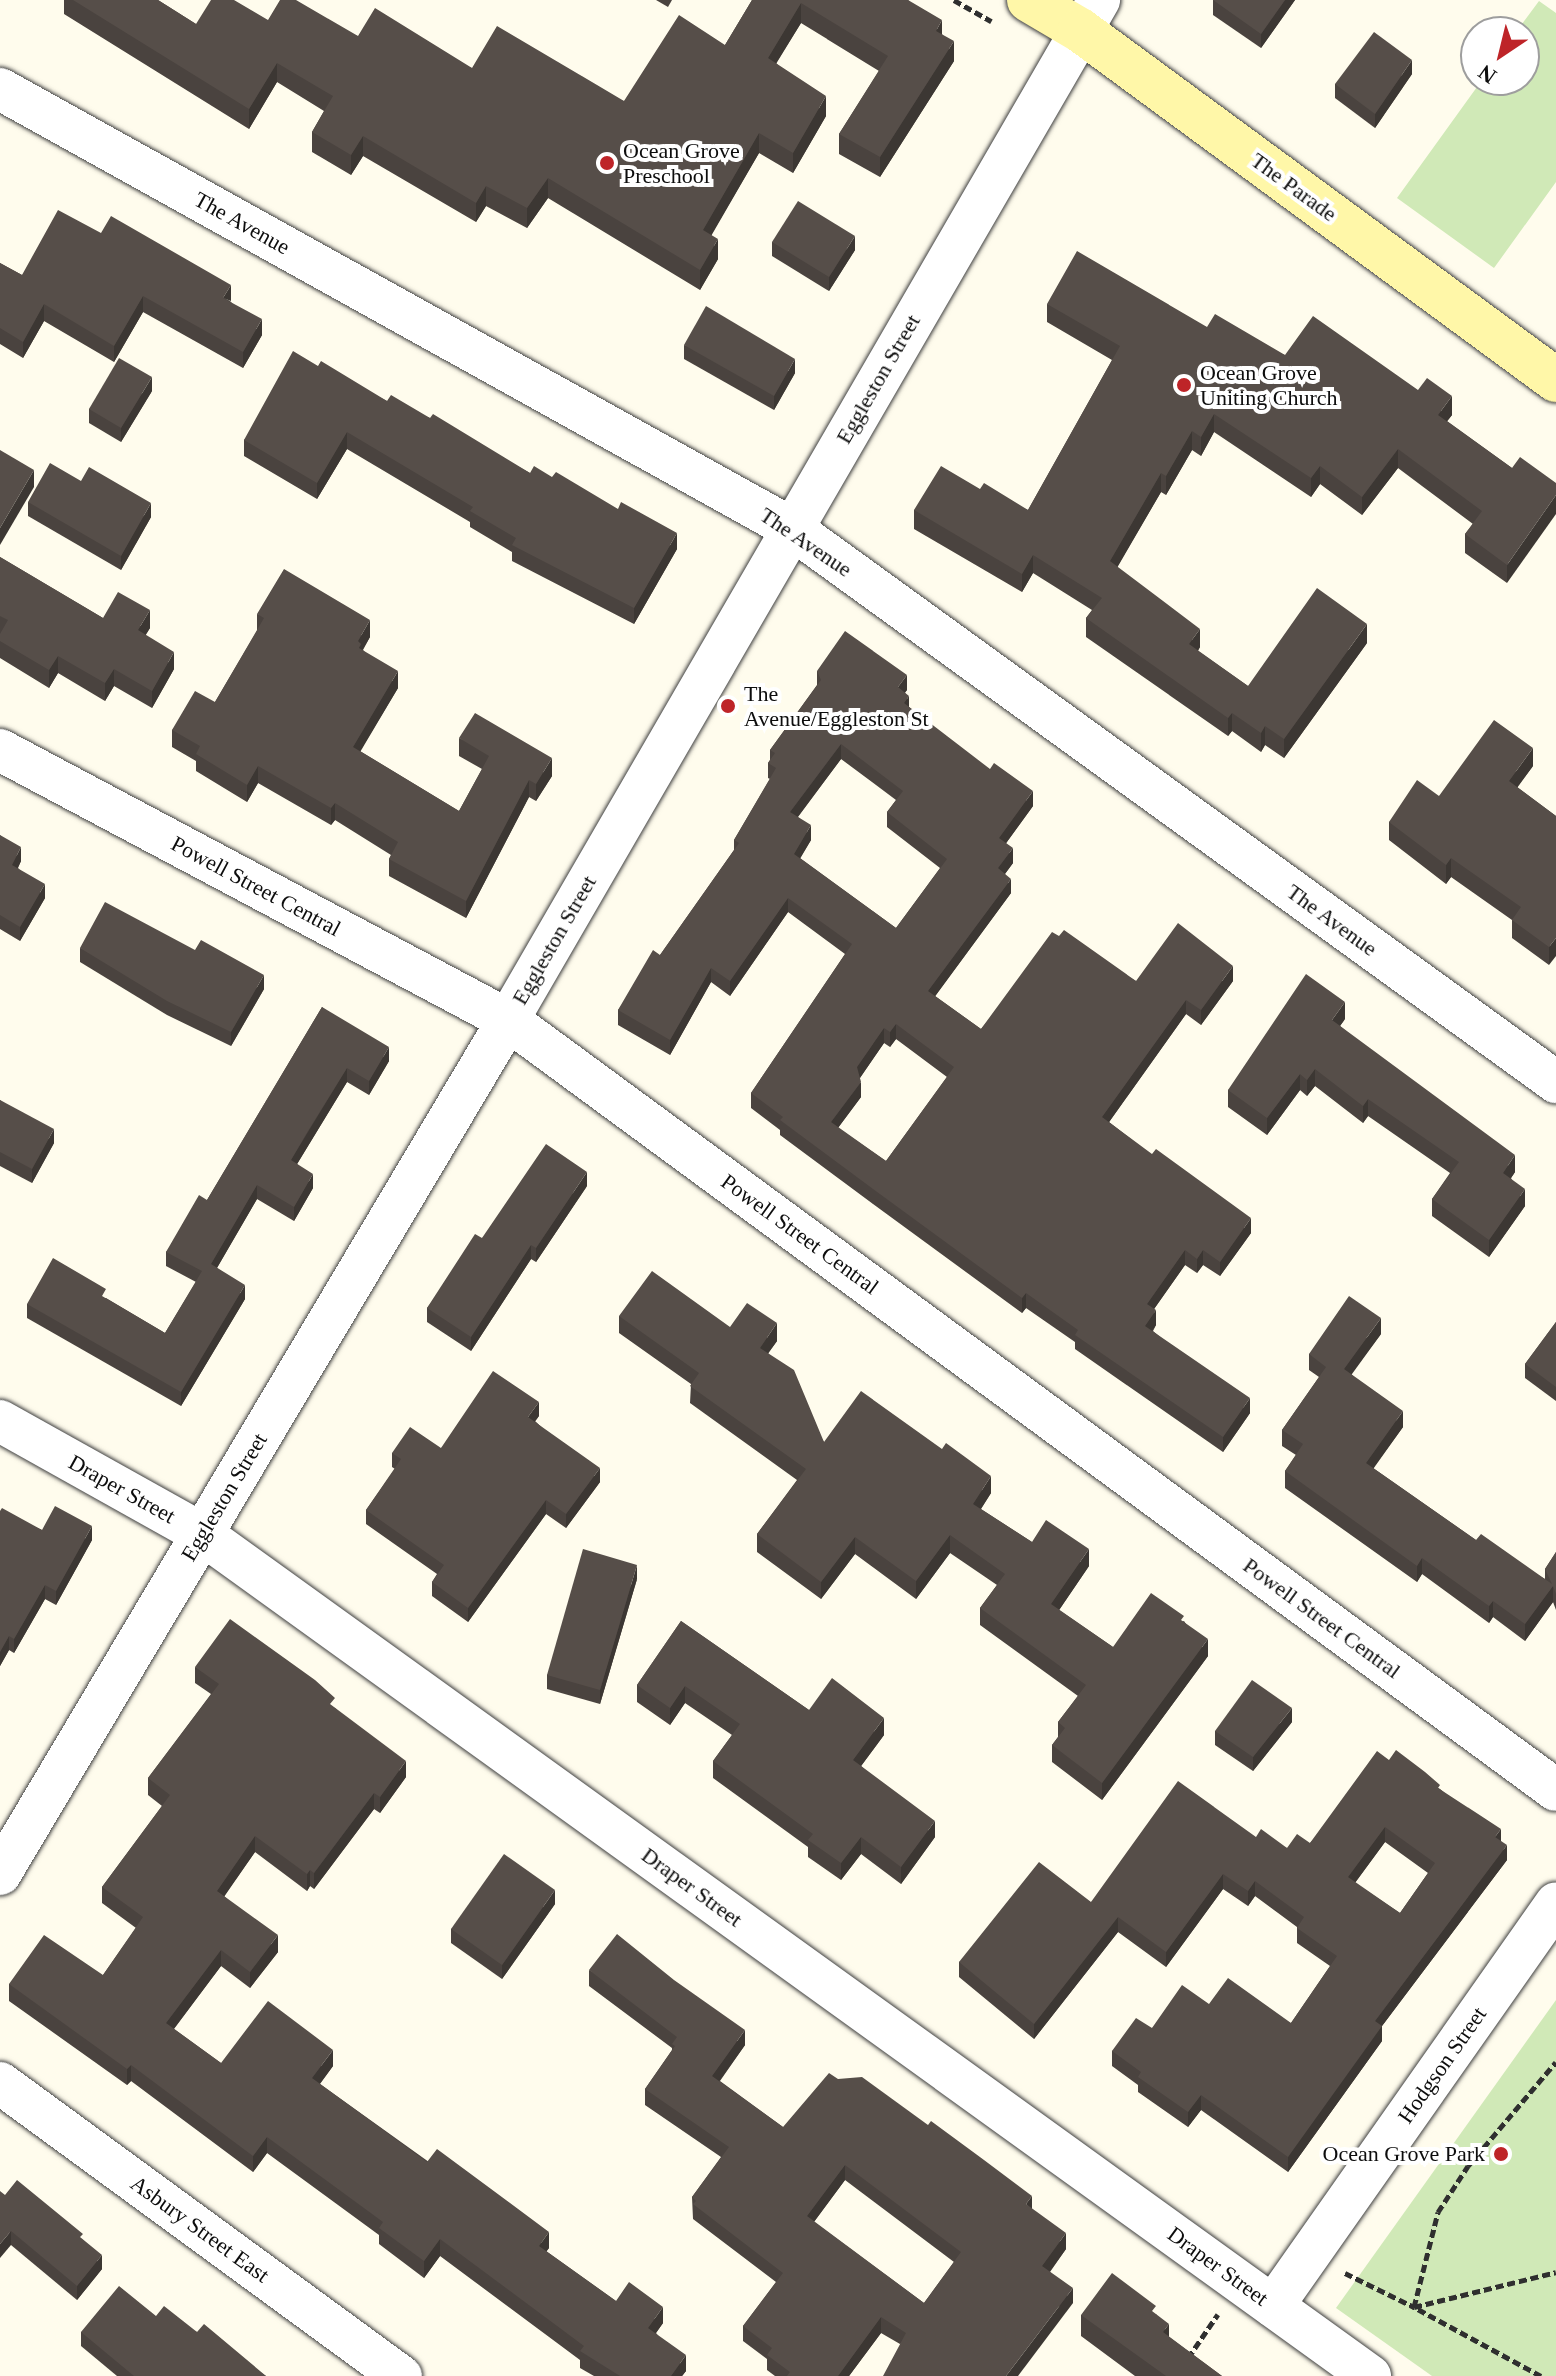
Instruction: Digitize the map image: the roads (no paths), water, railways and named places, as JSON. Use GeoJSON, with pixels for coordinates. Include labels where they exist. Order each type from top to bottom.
{"type":"FeatureCollection","features":[{"type":"Feature","properties":{"kind":"main road","name":"The Parade"},"geometry":{"type":"LineString","coordinates":[[1029,0],[1090,15],[1556,380]]}},
{"type":"Feature","properties":{"kind":"street","name":"Eggleston Street"},"geometry":{"type":"LineString","coordinates":[[0,1874],[508,1020],[1090,15]]}},
{"type":"Feature","properties":{"kind":"street","name":"The Avenue"},"geometry":{"type":"LineString","coordinates":[[0,89],[791,528],[1556,1082]]}},
{"type":"Feature","properties":{"kind":"street","name":"Powell Street Central"},"geometry":{"type":"LineString","coordinates":[[0,750],[508,1020],[1556,1790]]}},
{"type":"Feature","properties":{"kind":"street","name":"Draper Street"},"geometry":{"type":"LineString","coordinates":[[0,1421],[202,1534],[1370,2376]]}},
{"type":"Feature","properties":{"kind":"street","name":"Hodgson Street"},"geometry":{"type":"LineString","coordinates":[[1273,2306],[1556,1903]]}},
{"type":"Feature","properties":{"kind":"street","name":"Asbury Street East"},"geometry":{"type":"LineString","coordinates":[[0,2083],[401,2376]]}},
{"type":"Feature","properties":{"kind":"place","name":"Ocean Grove Preschool"},"geometry":{"type":"Point","coordinates":[607,163]}},
{"type":"Feature","properties":{"kind":"place","name":"Ocean Grove Uniting Church"},"geometry":{"type":"Point","coordinates":[1184,385]}},
{"type":"Feature","properties":{"kind":"place","name":"The Avenue/Eggleston St"},"geometry":{"type":"Point","coordinates":[728,706]}},
{"type":"Feature","properties":{"kind":"place","name":"Ocean Grove Park"},"geometry":{"type":"Point","coordinates":[1501,2154]}}]}
